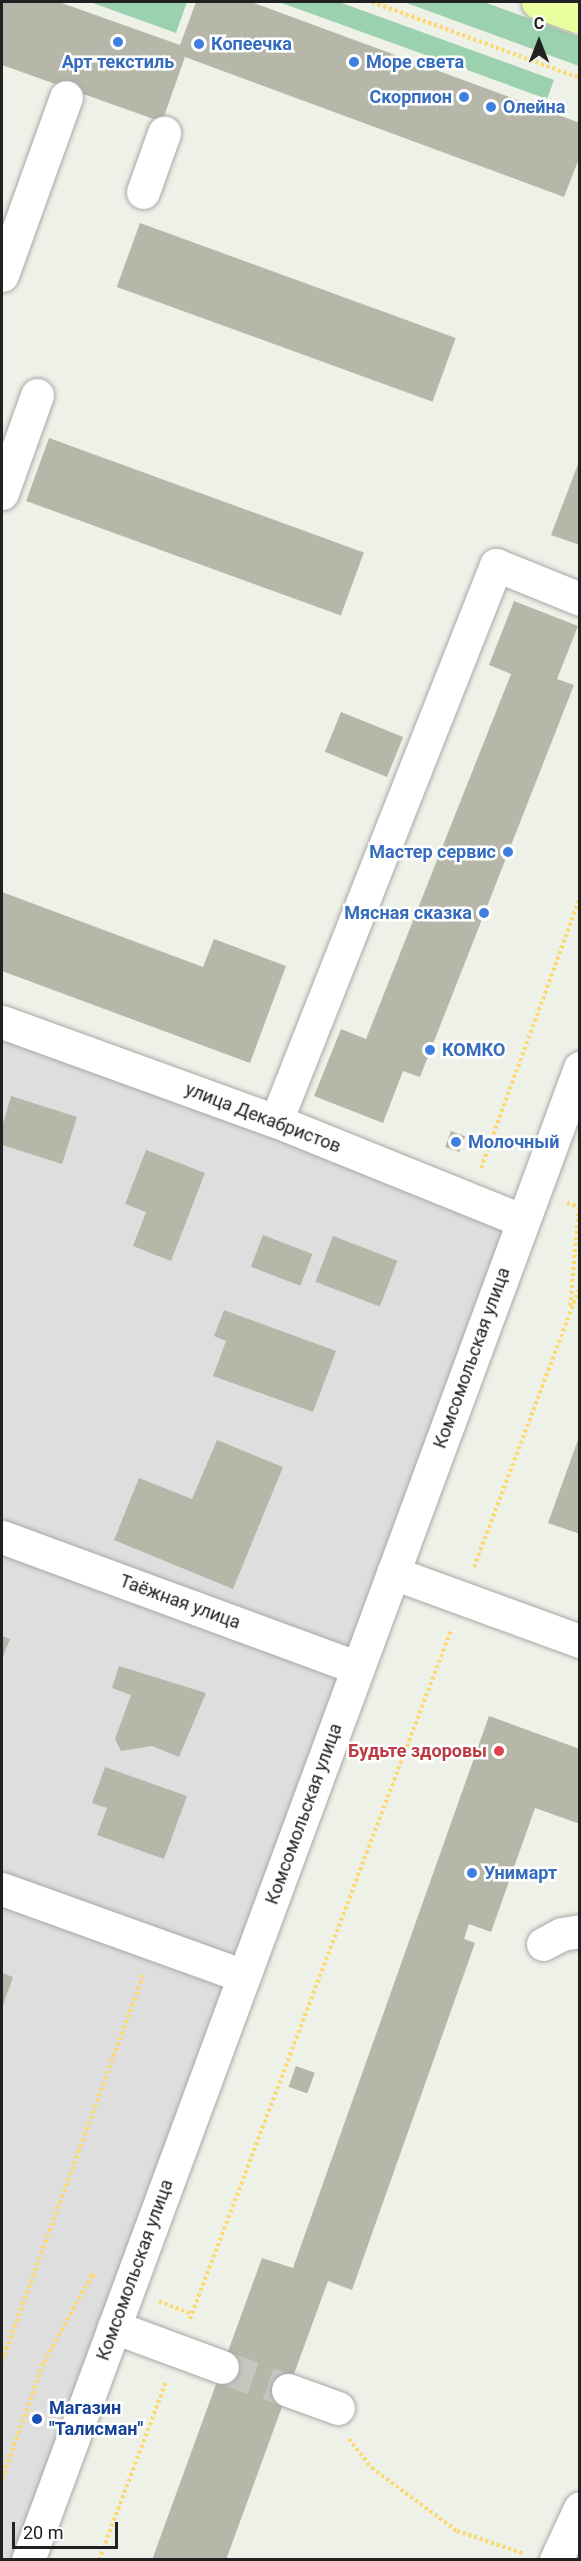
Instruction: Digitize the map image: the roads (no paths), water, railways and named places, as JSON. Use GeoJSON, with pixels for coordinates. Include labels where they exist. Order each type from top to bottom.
{"type":"FeatureCollection","features":[{"type":"Feature","properties":{"kind":"main road"},"geometry":{"type":"LineString","coordinates":[[538,2],[579,17]]}},
{"type":"Feature","properties":{"kind":"street"},"geometry":{"type":"LineString","coordinates":[[2,276],[66,97]]}},
{"type":"Feature","properties":{"kind":"street"},"geometry":{"type":"LineString","coordinates":[[142,192],[164,133]]}},
{"type":"Feature","properties":{"kind":"street"},"geometry":{"type":"LineString","coordinates":[[2,493],[37,394]]}},
{"type":"Feature","properties":{"kind":"street"},"geometry":{"type":"LineString","coordinates":[[276,1121],[496,565],[579,599]]}},
{"type":"Feature","properties":{"kind":"street","name":"улица Декабристов"},"geometry":{"type":"LineString","coordinates":[[2,1022],[276,1121],[523,1221]]}},
{"type":"Feature","properties":{"kind":"street","name":"Комсомольская улица"},"geometry":{"type":"LineString","coordinates":[[28,2559],[579,1070]]}},
{"type":"Feature","properties":{"kind":"street","name":"Таёжная улица"},"geometry":{"type":"LineString","coordinates":[[2,1537],[358,1668]]}},
{"type":"Feature","properties":{"kind":"street"},"geometry":{"type":"LineString","coordinates":[[393,1573],[462,1601],[579,1641]]}},
{"type":"Feature","properties":{"kind":"street"},"geometry":{"type":"LineString","coordinates":[[2,1889],[244,1976]]}},
{"type":"Feature","properties":{"kind":"street"},"geometry":{"type":"LineString","coordinates":[[543,1944],[562,1934],[579,1931]]}},
{"type":"Feature","properties":{"kind":"street"},"geometry":{"type":"LineString","coordinates":[[114,2327],[222,2367]]}},
{"type":"Feature","properties":{"kind":"street"},"geometry":{"type":"LineString","coordinates":[[288,2390],[342,2422]]}},
{"type":"Feature","properties":{"kind":"street"},"geometry":{"type":"LineString","coordinates":[[544,2558],[579,2508]]}},
{"type":"Feature","properties":{"kind":"tunnel"},"geometry":{"type":"LineString","coordinates":[[222,2367],[288,2390]]}},
{"type":"Feature","properties":{"kind":"place","name":"Арт текстиль"},"geometry":{"type":"Point","coordinates":[118,42]}},
{"type":"Feature","properties":{"kind":"place","name":"Копеечка"},"geometry":{"type":"Point","coordinates":[199,44]}},
{"type":"Feature","properties":{"kind":"place","name":"Море света"},"geometry":{"type":"Point","coordinates":[354,62]}},
{"type":"Feature","properties":{"kind":"place","name":"Скорпион"},"geometry":{"type":"Point","coordinates":[464,97]}},
{"type":"Feature","properties":{"kind":"place","name":"Олейна"},"geometry":{"type":"Point","coordinates":[491,107]}},
{"type":"Feature","properties":{"kind":"place","name":"Мастер сервис"},"geometry":{"type":"Point","coordinates":[508,852]}},
{"type":"Feature","properties":{"kind":"place","name":"Мясная сказка"},"geometry":{"type":"Point","coordinates":[484,913]}},
{"type":"Feature","properties":{"kind":"place","name":"КОМКО"},"geometry":{"type":"Point","coordinates":[430,1050]}},
{"type":"Feature","properties":{"kind":"place","name":"Молочный"},"geometry":{"type":"Point","coordinates":[456,1142]}},
{"type":"Feature","properties":{"kind":"place","name":"Будьте здоровы"},"geometry":{"type":"Point","coordinates":[499,1751]}},
{"type":"Feature","properties":{"kind":"place","name":"Унимарт"},"geometry":{"type":"Point","coordinates":[472,1873]}},
{"type":"Feature","properties":{"kind":"place","name":"Магазин \"Талисман\""},"geometry":{"type":"Point","coordinates":[37,2419]}}]}
